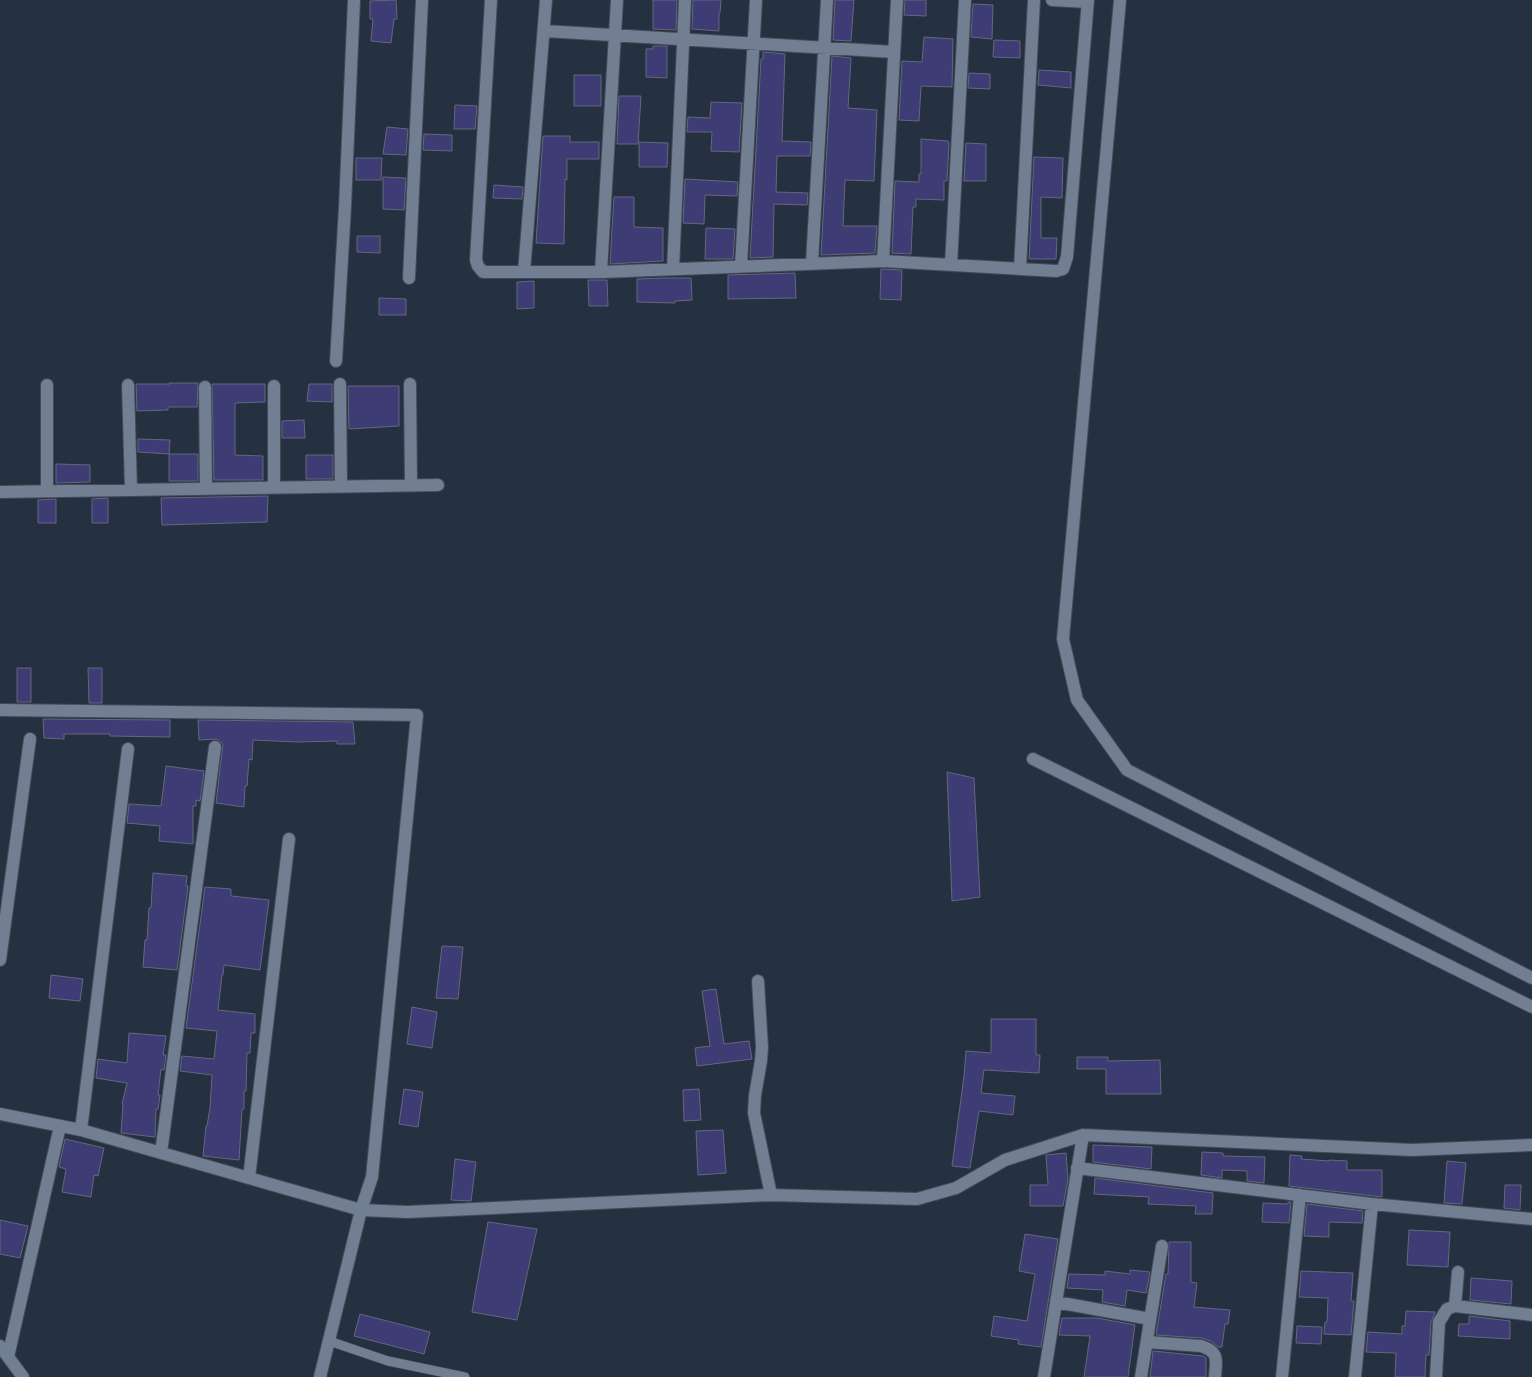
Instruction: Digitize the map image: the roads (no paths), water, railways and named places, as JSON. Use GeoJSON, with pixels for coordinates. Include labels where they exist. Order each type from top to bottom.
{"type":"FeatureCollection","features":[{"type":"Feature","properties":{"kind":"street"},"geometry":{"type":"LineString","coordinates":[[336,361],[354,0]]}},
{"type":"Feature","properties":{"kind":"street"},"geometry":{"type":"LineString","coordinates":[[409,278],[422,0]]}},
{"type":"Feature","properties":{"kind":"street"},"geometry":{"type":"LineString","coordinates":[[491,0],[476,260],[483,272],[601,272],[883,261],[1056,271],[1063,268],[1065,264],[1088,1],[1052,0]]}},
{"type":"Feature","properties":{"kind":"street"},"geometry":{"type":"LineString","coordinates":[[524,272],[545,31],[546,0]]}},
{"type":"Feature","properties":{"kind":"street"},"geometry":{"type":"LineString","coordinates":[[601,272],[617,0]]}},
{"type":"Feature","properties":{"kind":"street"},"geometry":{"type":"LineString","coordinates":[[673,269],[685,0]]}},
{"type":"Feature","properties":{"kind":"street"},"geometry":{"type":"LineString","coordinates":[[741,266],[756,0]]}},
{"type":"Feature","properties":{"kind":"street"},"geometry":{"type":"LineString","coordinates":[[812,263],[827,0]]}},
{"type":"Feature","properties":{"kind":"street"},"geometry":{"type":"LineString","coordinates":[[883,261],[897,0]]}},
{"type":"Feature","properties":{"kind":"street"},"geometry":{"type":"LineString","coordinates":[[951,265],[965,0]]}},
{"type":"Feature","properties":{"kind":"street"},"geometry":{"type":"LineString","coordinates":[[1020,269],[1034,0]]}},
{"type":"Feature","properties":{"kind":"street"},"geometry":{"type":"LineString","coordinates":[[1120,0],[1063,639],[1077,700],[1127,770],[1532,978]]}},
{"type":"Feature","properties":{"kind":"street"},"geometry":{"type":"LineString","coordinates":[[545,31],[894,52]]}},
{"type":"Feature","properties":{"kind":"street"},"geometry":{"type":"LineString","coordinates":[[340,384],[341,486]]}},
{"type":"Feature","properties":{"kind":"street"},"geometry":{"type":"LineString","coordinates":[[410,384],[411,485]]}},
{"type":"Feature","properties":{"kind":"street"},"geometry":{"type":"LineString","coordinates":[[47,385],[47,491]]}},
{"type":"Feature","properties":{"kind":"street"},"geometry":{"type":"LineString","coordinates":[[128,385],[131,490]]}},
{"type":"Feature","properties":{"kind":"street"},"geometry":{"type":"LineString","coordinates":[[274,386],[274,487]]}},
{"type":"Feature","properties":{"kind":"street"},"geometry":{"type":"LineString","coordinates":[[206,387],[206,488]]}},
{"type":"Feature","properties":{"kind":"street"},"geometry":{"type":"LineString","coordinates":[[0,492],[438,485]]}},
{"type":"Feature","properties":{"kind":"street"},"geometry":{"type":"LineString","coordinates":[[0,710],[417,715],[372,1177],[361,1210],[320,1377]]}},
{"type":"Feature","properties":{"kind":"street"},"geometry":{"type":"LineString","coordinates":[[0,960],[30,739]]}},
{"type":"Feature","properties":{"kind":"street"},"geometry":{"type":"LineString","coordinates":[[161,1153],[215,747]]}},
{"type":"Feature","properties":{"kind":"street"},"geometry":{"type":"LineString","coordinates":[[81,1130],[128,748]]}},
{"type":"Feature","properties":{"kind":"street"},"geometry":{"type":"LineString","coordinates":[[1033,759],[1532,1007]]}},
{"type":"Feature","properties":{"kind":"street"},"geometry":{"type":"LineString","coordinates":[[249,1178],[289,838]]}},
{"type":"Feature","properties":{"kind":"street"},"geometry":{"type":"LineString","coordinates":[[758,980],[762,1046],[754,1113],[771,1195]]}},
{"type":"Feature","properties":{"kind":"street"},"geometry":{"type":"LineString","coordinates":[[0,1114],[81,1130],[361,1210],[407,1212],[771,1195],[917,1199],[956,1188],[1005,1160],[1083,1135],[1412,1150],[1532,1145]]}},
{"type":"Feature","properties":{"kind":"street"},"geometry":{"type":"LineString","coordinates":[[23,1377],[4,1351],[60,1126]]}},
{"type":"Feature","properties":{"kind":"street"},"geometry":{"type":"LineString","coordinates":[[1044,1377],[1083,1135]]}},
{"type":"Feature","properties":{"kind":"street"},"geometry":{"type":"LineString","coordinates":[[1078,1168],[1372,1204],[1532,1219]]}},
{"type":"Feature","properties":{"kind":"street"},"geometry":{"type":"LineString","coordinates":[[1282,1377],[1300,1195]]}},
{"type":"Feature","properties":{"kind":"street"},"geometry":{"type":"LineString","coordinates":[[1355,1377],[1372,1204]]}},
{"type":"Feature","properties":{"kind":"street"},"geometry":{"type":"LineString","coordinates":[[1141,1377],[1162,1246]]}},
{"type":"Feature","properties":{"kind":"street"},"geometry":{"type":"LineString","coordinates":[[1455,1306],[1458,1272]]}},
{"type":"Feature","properties":{"kind":"street"},"geometry":{"type":"LineString","coordinates":[[1056,1302],[1150,1319]]}},
{"type":"Feature","properties":{"kind":"street"},"geometry":{"type":"LineString","coordinates":[[1436,1377],[1440,1322],[1447,1309],[1455,1306],[1532,1314]]}},
{"type":"Feature","properties":{"kind":"street"},"geometry":{"type":"LineString","coordinates":[[1147,1342],[1209,1348],[1215,1353],[1215,1377]]}},
{"type":"Feature","properties":{"kind":"lane"},"geometry":{"type":"LineString","coordinates":[[329,1341],[388,1361],[465,1377]]}}]}
